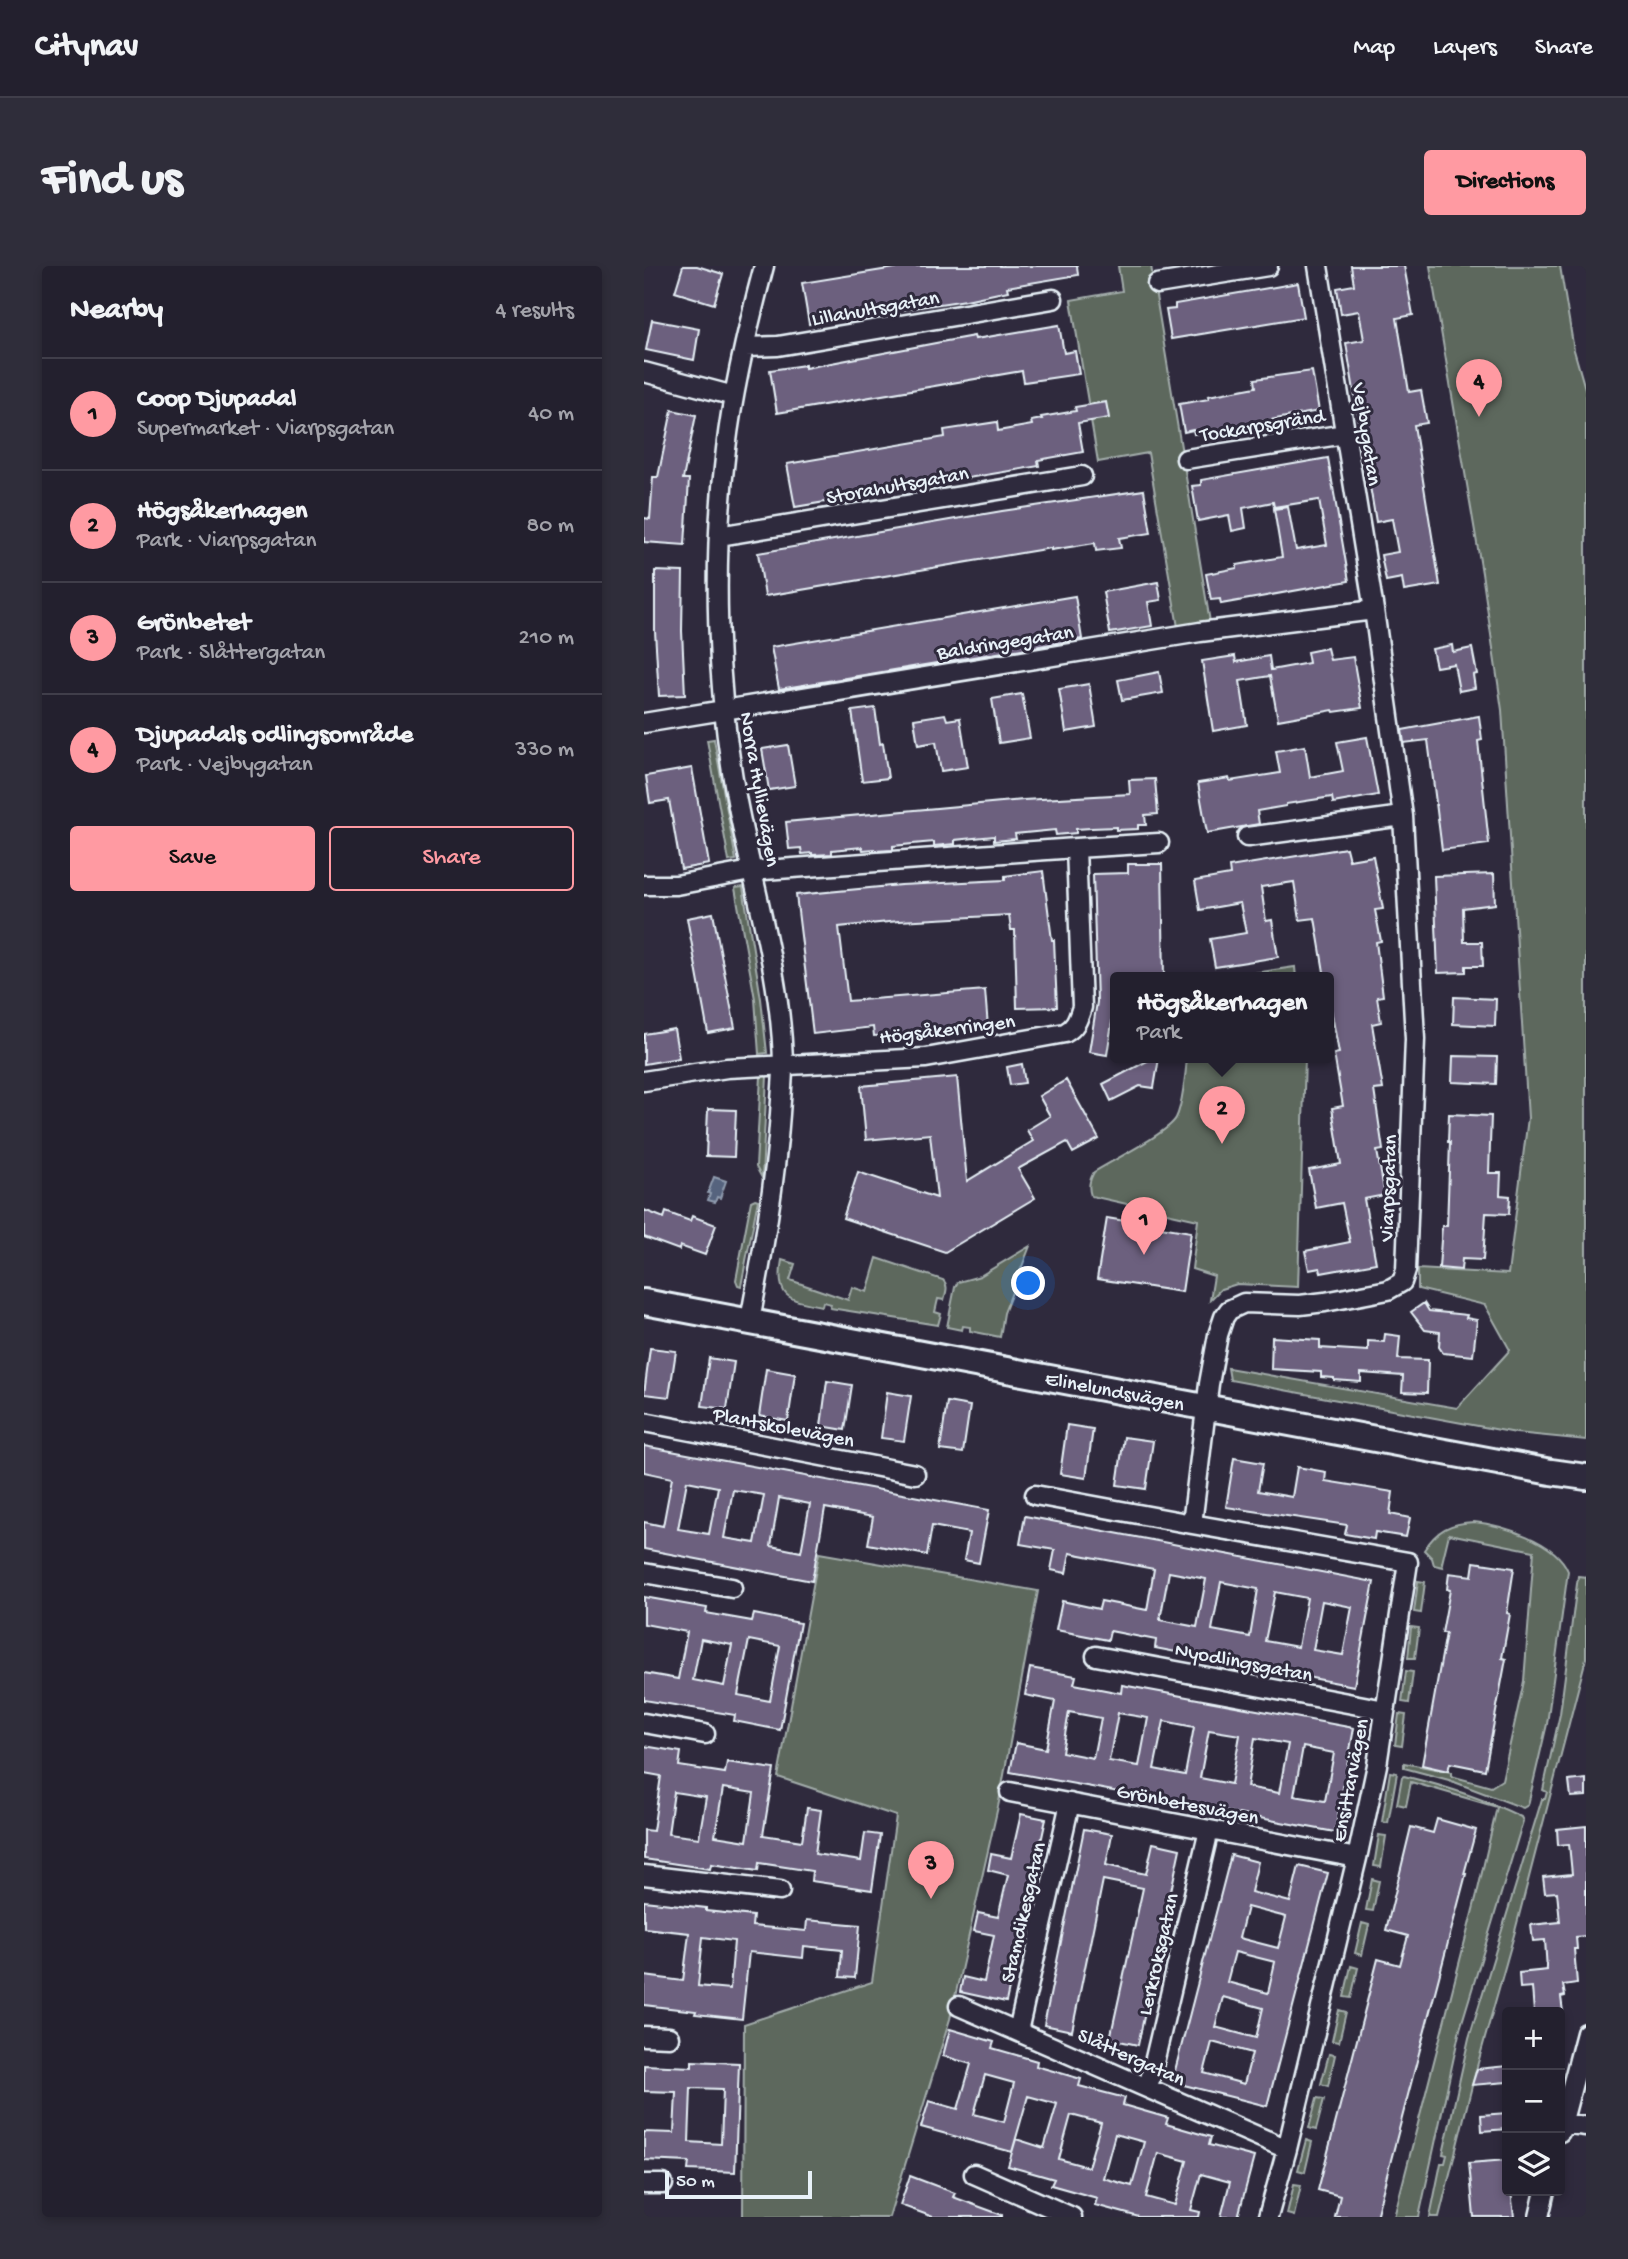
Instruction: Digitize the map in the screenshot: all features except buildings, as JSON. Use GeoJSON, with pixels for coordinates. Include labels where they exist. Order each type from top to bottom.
{"type":"FeatureCollection","features":[{"type":"Feature","properties":{"kind":"street","name":"Norra Hyllievägen"},"geometry":{"type":"LineString","coordinates":[[750,1320],[773,1191],[783,1065],[767,940],[736,795],[723,710],[719,536],[725,451],[734,396],[764,266]]}},
{"type":"Feature","properties":{"kind":"street"},"geometry":{"type":"LineString","coordinates":[[1157,284],[1268,266]]}},
{"type":"Feature","properties":{"kind":"street","name":"Vejbygatan"},"geometry":{"type":"LineString","coordinates":[[1318,266],[1374,610]]}},
{"type":"Feature","properties":{"kind":"street","name":"Lillahultsgatan"},"geometry":{"type":"LineString","coordinates":[[745,347],[778,346],[1053,299]]}},
{"type":"Feature","properties":{"kind":"street"},"geometry":{"type":"LineString","coordinates":[[644,372],[734,396]]}},
{"type":"Feature","properties":{"kind":"street","name":"Tockarpsgränd"},"geometry":{"type":"LineString","coordinates":[[1186,459],[1345,434]]}},
{"type":"Feature","properties":{"kind":"street","name":"Storahultsgatan"},"geometry":{"type":"LineString","coordinates":[[719,536],[1082,476]]}},
{"type":"Feature","properties":{"kind":"street","name":"Baldringegatan"},"geometry":{"type":"LineString","coordinates":[[644,723],[1200,632],[1374,610]]}},
{"type":"Feature","properties":{"kind":"street","name":"Viarpsgatan"},"geometry":{"type":"LineString","coordinates":[[1207,1407],[1218,1335],[1224,1317],[1236,1305],[1255,1303],[1300,1306],[1325,1302],[1388,1290],[1396,1287],[1405,1276],[1409,1232],[1415,1039],[1403,816],[1374,610]]}},
{"type":"Feature","properties":{"kind":"street"},"geometry":{"type":"LineString","coordinates":[[1247,837],[1403,816]]}},
{"type":"Feature","properties":{"kind":"street"},"geometry":{"type":"LineString","coordinates":[[644,885],[676,886],[751,871],[1159,843]]}},
{"type":"Feature","properties":{"kind":"street","name":"Högsåkerringen"},"geometry":{"type":"LineString","coordinates":[[644,1081],[727,1068],[926,1058],[1065,1033],[1073,1029],[1082,1007],[1076,848]]}},
{"type":"Feature","properties":{"kind":"street","name":"Elinelundsvägen"},"geometry":{"type":"LineString","coordinates":[[644,1301],[1551,1472],[1586,1476]]}},
{"type":"Feature","properties":{"kind":"street"},"geometry":{"type":"LineString","coordinates":[[1192,1524],[1207,1407]]}},
{"type":"Feature","properties":{"kind":"street","name":"Plantskolevägen"},"geometry":{"type":"LineString","coordinates":[[644,1422],[915,1474]]}},
{"type":"Feature","properties":{"kind":"street","name":"Ensittarvägen"},"geometry":{"type":"LineString","coordinates":[[1035,1495],[1408,1562],[1377,1765],[1287,2149],[1268,2217]]}},
{"type":"Feature","properties":{"kind":"street"},"geometry":{"type":"LineString","coordinates":[[644,1573],[732,1588]]}},
{"type":"Feature","properties":{"kind":"street","name":"Nyodlingsgatan"},"geometry":{"type":"LineString","coordinates":[[1096,1657],[1385,1710]]}},
{"type":"Feature","properties":{"kind":"street"},"geometry":{"type":"LineString","coordinates":[[644,1723],[705,1734]]}},
{"type":"Feature","properties":{"kind":"street","name":"Grönbetesvägen"},"geometry":{"type":"LineString","coordinates":[[1010,1792],[1357,1858]]}},
{"type":"Feature","properties":{"kind":"street","name":"Stamdikesgatan"},"geometry":{"type":"LineString","coordinates":[[1018,2031],[1070,1803]]}},
{"type":"Feature","properties":{"kind":"street","name":"Lerkroksgatan"},"geometry":{"type":"LineString","coordinates":[[1148,2088],[1209,1830]]}},
{"type":"Feature","properties":{"kind":"street"},"geometry":{"type":"LineString","coordinates":[[644,1875],[780,1891]]}},
{"type":"Feature","properties":{"kind":"street","name":"Slåttergatan"},"geometry":{"type":"LineString","coordinates":[[959,2006],[1287,2149]]}},
{"type":"Feature","properties":{"kind":"street"},"geometry":{"type":"LineString","coordinates":[[1565,2112],[1586,2033]]}},
{"type":"Feature","properties":{"kind":"street"},"geometry":{"type":"LineString","coordinates":[[644,2036],[669,2037]]}},
{"type":"Feature","properties":{"kind":"street"},"geometry":{"type":"LineString","coordinates":[[1565,2127],[1586,2126]]}},
{"type":"Feature","properties":{"kind":"street"},"geometry":{"type":"LineString","coordinates":[[974,2174],[1072,2217]]}},
{"type":"Feature","properties":{"kind":"street"},"geometry":{"type":"LineString","coordinates":[[644,2184],[663,2184]]}},
{"type":"Feature","properties":{"kind":"street"},"geometry":{"type":"LineString","coordinates":[[1539,2217],[1544,2196]]}},
{"type":"Feature","properties":{"kind":"green space"},"geometry":{"type":"Polygon","coordinates":[[[1118,266],[1151,266],[1210,622],[1178,627],[1148,453],[1098,462],[1071,300],[1122,291],[1118,266]]]}},
{"type":"Feature","properties":{"kind":"green space"},"geometry":{"type":"Polygon","coordinates":[[[1430,266],[1560,266],[1574,350],[1586,392],[1586,1440],[1516,1433],[1230,1380],[1228,1368],[1457,1408],[1510,1350],[1485,1305],[1418,1289],[1418,1269],[1508,1274],[1528,1118],[1502,710],[1482,573],[1430,266]]]}},
{"type":"Feature","properties":{"kind":"green space"},"geometry":{"type":"Polygon","coordinates":[[[714,739],[736,860],[729,861],[707,740],[714,739]]]}},
{"type":"Feature","properties":{"kind":"green space"},"geometry":{"type":"Polygon","coordinates":[[[743,887],[767,1053],[759,1054],[755,999],[735,888],[743,887]]]}},
{"type":"Feature","properties":{"kind":"green space"},"geometry":{"type":"Polygon","coordinates":[[[1295,967],[1295,972],[1260,972],[1295,967]]]}},
{"type":"Feature","properties":{"kind":"green space"},"geometry":{"type":"Polygon","coordinates":[[[1186,1063],[1305,1063],[1298,1287],[1237,1284],[1221,1289],[1210,1300],[1214,1276],[1192,1269],[1198,1220],[1091,1196],[1090,1184],[1094,1172],[1151,1139],[1171,1124],[1176,1118],[1182,1098],[1186,1063]]]}},
{"type":"Feature","properties":{"kind":"green space"},"geometry":{"type":"Polygon","coordinates":[[[761,1076],[767,1076],[762,1178],[756,1167],[761,1076]]]}},
{"type":"Feature","properties":{"kind":"green space"},"geometry":{"type":"Polygon","coordinates":[[[758,1200],[741,1286],[736,1280],[751,1201],[758,1200]]]}},
{"type":"Feature","properties":{"kind":"green space"},"geometry":{"type":"Polygon","coordinates":[[[1030,1246],[1004,1313],[1000,1337],[970,1331],[970,1327],[963,1326],[962,1330],[947,1327],[958,1282],[980,1276],[1030,1246]]]}},
{"type":"Feature","properties":{"kind":"green space"},"geometry":{"type":"Polygon","coordinates":[[[877,1258],[943,1280],[946,1285],[944,1300],[938,1299],[935,1312],[941,1314],[938,1325],[830,1308],[831,1304],[823,1302],[822,1306],[801,1302],[783,1290],[780,1273],[782,1260],[795,1264],[790,1280],[848,1300],[852,1287],[867,1292],[877,1258]]]}},
{"type":"Feature","properties":{"kind":"green space"},"geometry":{"type":"Polygon","coordinates":[[[1474,1522],[1527,1536],[1552,1551],[1562,1560],[1568,1571],[1547,1724],[1528,1805],[1523,1808],[1449,1780],[1404,1768],[1404,1763],[1451,1772],[1451,1776],[1491,1787],[1502,1780],[1524,1681],[1534,1551],[1449,1534],[1443,1567],[1434,1565],[1432,1558],[1424,1550],[1434,1537],[1451,1526],[1474,1522]]]}},
{"type":"Feature","properties":{"kind":"green space"},"geometry":{"type":"Polygon","coordinates":[[[819,1553],[1038,1591],[999,1802],[950,2019],[889,2217],[743,2217],[744,2024],[872,1982],[896,1816],[778,1777],[819,1553]]]}},
{"type":"Feature","properties":{"kind":"green space"},"geometry":{"type":"Polygon","coordinates":[[[1578,1576],[1586,1577],[1586,1658],[1439,2217],[1430,2217],[1441,2163],[1445,2163],[1447,2155],[1443,2154],[1469,2038],[1542,1799],[1545,1799],[1547,1792],[1543,1790],[1560,1714],[1578,1576]]]}},
{"type":"Feature","properties":{"kind":"green space"},"geometry":{"type":"Polygon","coordinates":[[[1418,1581],[1425,1582],[1421,1613],[1414,1612],[1418,1581]]]}},
{"type":"Feature","properties":{"kind":"green space"},"geometry":{"type":"Polygon","coordinates":[[[1411,1627],[1419,1628],[1415,1658],[1408,1658],[1411,1627]]]}},
{"type":"Feature","properties":{"kind":"green space"},"geometry":{"type":"Polygon","coordinates":[[[1406,1671],[1413,1672],[1409,1703],[1402,1702],[1406,1671]]]}},
{"type":"Feature","properties":{"kind":"green space"},"geometry":{"type":"Polygon","coordinates":[[[1399,1714],[1406,1715],[1402,1746],[1395,1745],[1399,1714]]]}},
{"type":"Feature","properties":{"kind":"green space"},"geometry":{"type":"Polygon","coordinates":[[[1390,1772],[1397,1773],[1388,1823],[1382,1822],[1390,1772]]]}},
{"type":"Feature","properties":{"kind":"green space"},"geometry":{"type":"Polygon","coordinates":[[[1404,1776],[1478,1798],[1521,1817],[1523,1821],[1460,2029],[1419,2217],[1394,2217],[1497,1807],[1411,1782],[1406,1806],[1397,1804],[1404,1776]]]}},
{"type":"Feature","properties":{"kind":"green space"},"geometry":{"type":"Polygon","coordinates":[[[1379,1835],[1386,1836],[1381,1867],[1374,1866],[1379,1835]]]}},
{"type":"Feature","properties":{"kind":"green space"},"geometry":{"type":"Polygon","coordinates":[[[1372,1879],[1379,1881],[1373,1911],[1366,1910],[1372,1879]]]}},
{"type":"Feature","properties":{"kind":"green space"},"geometry":{"type":"Polygon","coordinates":[[[1362,1923],[1369,1925],[1362,1955],[1355,1953],[1362,1923]]]}},
{"type":"Feature","properties":{"kind":"green space"},"geometry":{"type":"Polygon","coordinates":[[[1351,1966],[1358,1968],[1351,1998],[1344,1997],[1351,1966]]]}},
{"type":"Feature","properties":{"kind":"green space"},"geometry":{"type":"Polygon","coordinates":[[[1339,2010],[1346,2012],[1339,2042],[1332,2041],[1339,2010]]]}},
{"type":"Feature","properties":{"kind":"green space"},"geometry":{"type":"Polygon","coordinates":[[[1329,2054],[1335,2055],[1328,2086],[1321,2084],[1329,2054]]]}},
{"type":"Feature","properties":{"kind":"green space"},"geometry":{"type":"Polygon","coordinates":[[[1317,2098],[1324,2099],[1316,2130],[1309,2128],[1317,2098]]]}},
{"type":"Feature","properties":{"kind":"green space"},"geometry":{"type":"Polygon","coordinates":[[[1306,2140],[1312,2142],[1305,2172],[1298,2170],[1306,2140]]]}},
{"type":"Feature","properties":{"kind":"green space"},"geometry":{"type":"Polygon","coordinates":[[[1294,2184],[1301,2185],[1294,2216],[1287,2214],[1294,2184]]]}},
{"type":"Feature","properties":{"kind":"water"},"geometry":{"type":"Polygon","coordinates":[[[714,1177],[726,1181],[720,1198],[717,1197],[715,1202],[708,1200],[714,1177]]]}},
{"type":"Feature","properties":{"kind":"place","name":"Djupadals odlingsområde"},"geometry":{"type":"Point","coordinates":[1479,417]}},
{"type":"Feature","properties":{"kind":"place","name":"Högsåkerhagen"},"geometry":{"type":"Point","coordinates":[1222,1144]}},
{"type":"Feature","properties":{"kind":"place","name":"Coop Djupadal"},"geometry":{"type":"Point","coordinates":[1144,1255]}},
{"type":"Feature","properties":{"kind":"place","name":"Grönbetet"},"geometry":{"type":"Point","coordinates":[931,1899]}}]}
